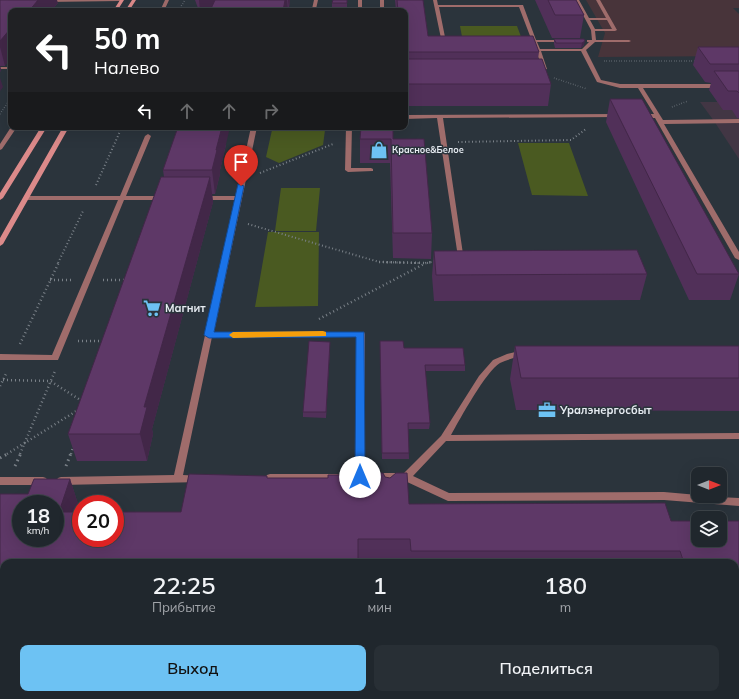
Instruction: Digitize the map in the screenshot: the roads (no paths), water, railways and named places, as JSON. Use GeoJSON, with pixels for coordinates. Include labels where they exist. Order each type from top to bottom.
{"type":"FeatureCollection","features":[{"type":"Feature","properties":{"kind":"main road"},"geometry":{"type":"LineString","coordinates":[[0,198],[42,130]]}},
{"type":"Feature","properties":{"kind":"main road"},"geometry":{"type":"LineString","coordinates":[[0,244],[64,130]]}},
{"type":"Feature","properties":{"kind":"lane"},"geometry":{"type":"LineString","coordinates":[[44,1],[122,0]]}},
{"type":"Feature","properties":{"kind":"lane"},"geometry":{"type":"LineString","coordinates":[[435,0],[445,50],[453,50]]}},
{"type":"Feature","properties":{"kind":"lane"},"geometry":{"type":"LineString","coordinates":[[577,0],[593,30],[594,41]]}},
{"type":"Feature","properties":{"kind":"lane"},"geometry":{"type":"LineString","coordinates":[[593,30],[615,30],[598,0]]}},
{"type":"Feature","properties":{"kind":"lane"},"geometry":{"type":"LineString","coordinates":[[436,6],[521,6],[548,76]]}},
{"type":"Feature","properties":{"kind":"lane"},"geometry":{"type":"LineString","coordinates":[[587,19],[609,19]]}},
{"type":"Feature","properties":{"kind":"lane"},"geometry":{"type":"LineString","coordinates":[[534,41],[572,41]]}},
{"type":"Feature","properties":{"kind":"lane"},"geometry":{"type":"LineString","coordinates":[[579,41],[629,41]]}},
{"type":"Feature","properties":{"kind":"lane"},"geometry":{"type":"LineString","coordinates":[[523,50],[584,50],[594,41]]}},
{"type":"Feature","properties":{"kind":"lane"},"geometry":{"type":"LineString","coordinates":[[584,50],[599,81],[620,86],[739,86]]}},
{"type":"Feature","properties":{"kind":"lane"},"geometry":{"type":"LineString","coordinates":[[640,86],[739,258]]}},
{"type":"Feature","properties":{"kind":"lane"},"geometry":{"type":"LineString","coordinates":[[408,117],[626,116]]}},
{"type":"Feature","properties":{"kind":"lane"},"geometry":{"type":"LineString","coordinates":[[633,116],[660,119],[739,121]]}},
{"type":"Feature","properties":{"kind":"lane"},"geometry":{"type":"LineString","coordinates":[[440,117],[460,256],[476,256]]}},
{"type":"Feature","properties":{"kind":"lane"},"geometry":{"type":"LineString","coordinates":[[0,148],[12,130]]}},
{"type":"Feature","properties":{"kind":"lane"},"geometry":{"type":"LineString","coordinates":[[178,479],[253,130]]}},
{"type":"Feature","properties":{"kind":"lane"},"geometry":{"type":"LineString","coordinates":[[349,130],[348,170],[371,170]]}},
{"type":"Feature","properties":{"kind":"lane"},"geometry":{"type":"LineString","coordinates":[[0,357],[56,358],[148,136]]}},
{"type":"Feature","properties":{"kind":"lane"},"geometry":{"type":"LineString","coordinates":[[27,198],[168,198]]}},
{"type":"Feature","properties":{"kind":"lane"},"geometry":{"type":"LineString","coordinates":[[192,198],[239,198]]}},
{"type":"Feature","properties":{"kind":"lane"},"geometry":{"type":"LineString","coordinates":[[209,335],[361,334],[352,477]]}},
{"type":"Feature","properties":{"kind":"lane"},"geometry":{"type":"LineString","coordinates":[[406,477],[444,438],[482,378],[496,362],[510,356],[537,352]]}},
{"type":"Feature","properties":{"kind":"lane"},"geometry":{"type":"LineString","coordinates":[[444,438],[739,436]]}},
{"type":"Feature","properties":{"kind":"lane"},"geometry":{"type":"LineString","coordinates":[[257,478],[352,477],[389,480],[406,477],[448,497],[664,496],[739,502]]}},
{"type":"Feature","properties":{"kind":"lane"},"geometry":{"type":"LineString","coordinates":[[4,481],[209,479]]}},
{"type":"Feature","properties":{"kind":"place","name":"Красное&Белое"},"geometry":{"type":"Point","coordinates":[379,150]}},
{"type":"Feature","properties":{"kind":"place","name":"Магнит"},"geometry":{"type":"Point","coordinates":[152,308]}},
{"type":"Feature","properties":{"kind":"place","name":"Уралэнергосбыт"},"geometry":{"type":"Point","coordinates":[547,410]}}]}
